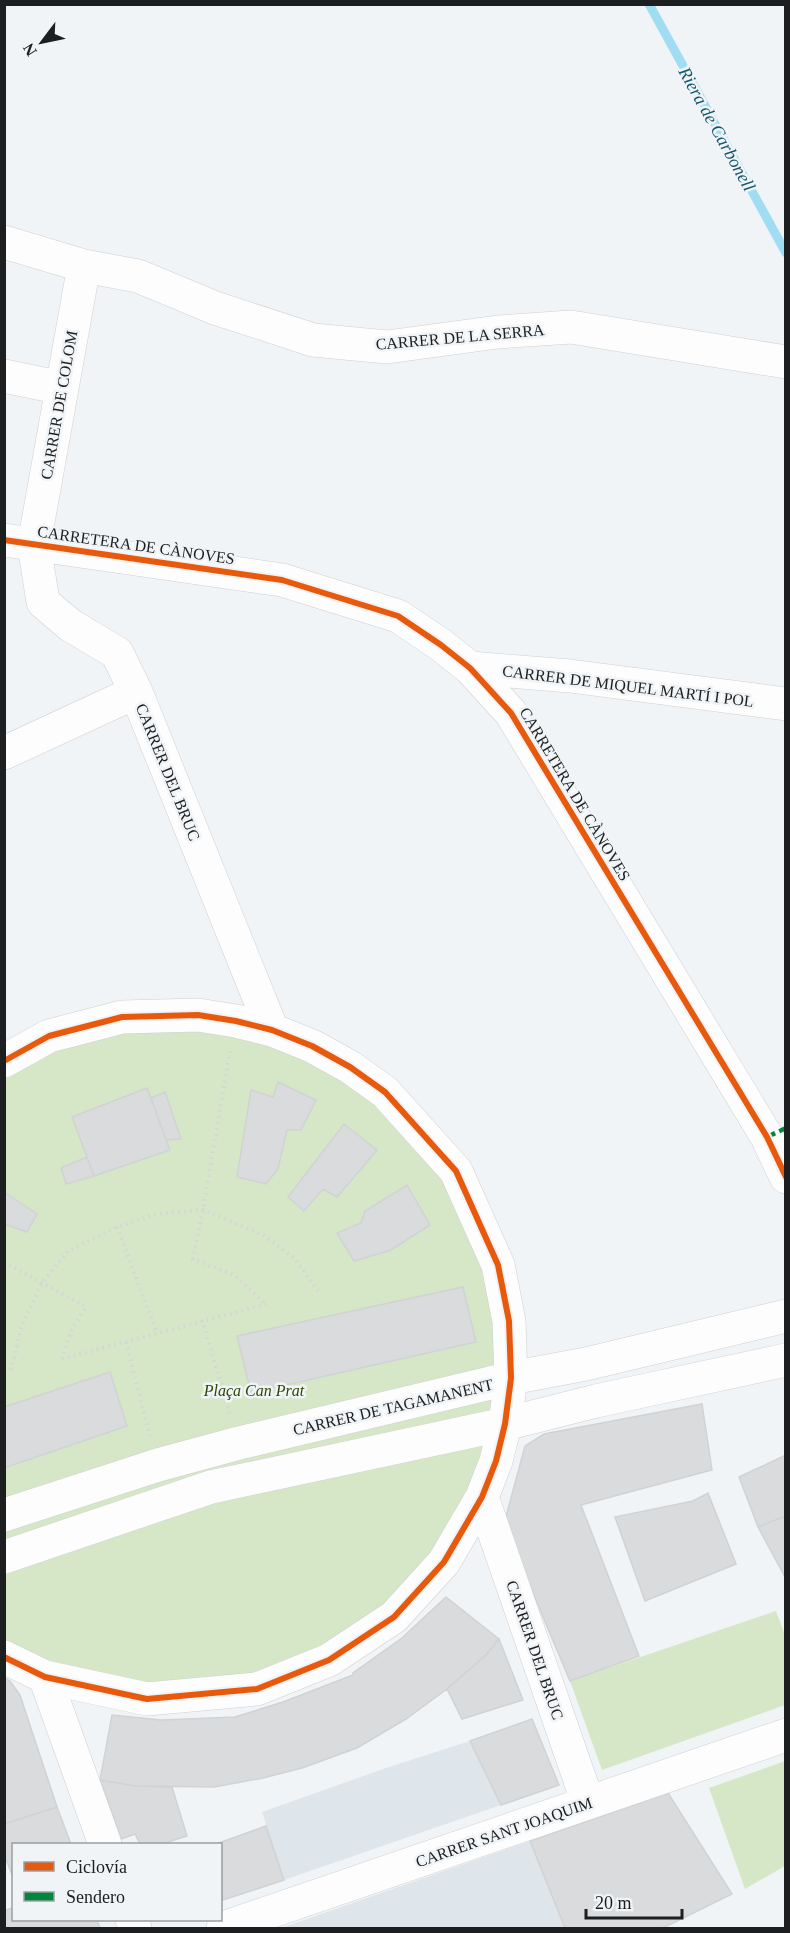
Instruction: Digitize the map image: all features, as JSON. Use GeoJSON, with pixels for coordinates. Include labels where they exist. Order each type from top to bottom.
{"type":"FeatureCollection","features":[{"type":"Feature","properties":{"kind":"street","name":"CARRER DE LA SERRA"},"geometry":{"type":"LineString","coordinates":[[4,242],[84,266],[138,276],[215,308],[313,340],[387,346],[498,332],[571,327],[786,362]]}},
{"type":"Feature","properties":{"kind":"street","name":"CARRER DE COLOM"},"geometry":{"type":"LineString","coordinates":[[19,542],[62,388],[84,266]]}},
{"type":"Feature","properties":{"kind":"street"},"geometry":{"type":"LineString","coordinates":[[4,376],[62,388]]}},
{"type":"Feature","properties":{"kind":"street","name":"CARRETERA DE CÀNOVES"},"geometry":{"type":"LineString","coordinates":[[19,542],[282,580],[398,616],[471,668],[511,713],[776,1133],[786,1177]]}},
{"type":"Feature","properties":{"kind":"street","name":"CARRER DEL BRUC"},"geometry":{"type":"LineString","coordinates":[[19,542],[43,602],[70,626],[117,653],[136,692],[272,1030]]}},
{"type":"Feature","properties":{"kind":"street","name":"CARRER DE MIQUEL MARTÍ I POL"},"geometry":{"type":"LineString","coordinates":[[471,668],[570,676],[786,704]]}},
{"type":"Feature","properties":{"kind":"street"},"geometry":{"type":"LineString","coordinates":[[4,753],[136,692]]}},
{"type":"Feature","properties":{"kind":"street"},"geometry":{"type":"LineString","coordinates":[[4,1061],[49,1036],[122,1017],[198,1015],[272,1030],[312,1046],[341,1062],[386,1092],[456,1171],[498,1264],[509,1321],[511,1378],[505,1424],[496,1461],[482,1497],[444,1562],[393,1617],[329,1660],[257,1689],[147,1699],[45,1677],[4,1657]]}},
{"type":"Feature","properties":{"kind":"street","name":"CARRER DE TAGAMANENT"},"geometry":{"type":"LineString","coordinates":[[4,1515],[158,1465],[239,1443],[511,1378],[586,1364],[786,1316]]}},
{"type":"Feature","properties":{"kind":"street"},"geometry":{"type":"LineString","coordinates":[[4,1557],[211,1487],[505,1424],[786,1360]]}},
{"type":"Feature","properties":{"kind":"street","name":"CARRER DEL BRUC"},"geometry":{"type":"LineString","coordinates":[[482,1497],[588,1803]]}},
{"type":"Feature","properties":{"kind":"street"},"geometry":{"type":"LineString","coordinates":[[45,1677],[104,1843]]}},
{"type":"Feature","properties":{"kind":"street","name":"CARRER SANT JOAQUIM"},"geometry":{"type":"LineString","coordinates":[[223,1929],[786,1735]]}},
{"type":"Feature","properties":{"kind":"path"},"geometry":{"type":"LineString","coordinates":[[4,1262],[86,1307],[71,1331],[62,1359],[266,1304],[234,1275],[193,1259],[236,1021]]}},
{"type":"Feature","properties":{"kind":"path"},"geometry":{"type":"LineString","coordinates":[[11,1370],[22,1325],[42,1283],[68,1251],[117,1227],[157,1214],[203,1210],[263,1235],[294,1258],[318,1291]]}},
{"type":"Feature","properties":{"kind":"path"},"geometry":{"type":"LineString","coordinates":[[117,1227],[157,1333]]}},
{"type":"Feature","properties":{"kind":"path"},"geometry":{"type":"LineString","coordinates":[[202,1320],[239,1443]]}},
{"type":"Feature","properties":{"kind":"path"},"geometry":{"type":"LineString","coordinates":[[126,1342],[158,1465]]}},
{"type":"Feature","properties":{"kind":"shaded area"},"geometry":{"type":"Polygon","coordinates":[[[470,1741],[501,1805],[284,1880],[262,1812],[470,1741]]]}},
{"type":"Feature","properties":{"kind":"shaded area"},"geometry":{"type":"Polygon","coordinates":[[[530,1841],[565,1928],[281,1928],[530,1841]]]}},
{"type":"Feature","properties":{"kind":"green space","name":"Plaça Can Prat"},"geometry":{"type":"Polygon","coordinates":[[[198,1015],[385,1092],[498,1265],[505,1424],[444,1562],[329,1660],[147,1699],[5,1645],[4,1061],[198,1015]]]}},
{"type":"Feature","properties":{"kind":"green space"},"geometry":{"type":"Polygon","coordinates":[[[776,1611],[785,1635],[785,1705],[602,1770],[570,1681],[776,1611]]]}},
{"type":"Feature","properties":{"kind":"green space"},"geometry":{"type":"Polygon","coordinates":[[[785,1761],[785,1866],[745,1889],[709,1788],[785,1761]]]}},
{"type":"Feature","properties":{"kind":"building"},"geometry":{"type":"Polygon","coordinates":[[[278,1082],[316,1100],[301,1130],[287,1130],[278,1169],[266,1184],[237,1177],[251,1090],[273,1097],[278,1082]]]}},
{"type":"Feature","properties":{"kind":"building"},"geometry":{"type":"Polygon","coordinates":[[[147,1088],[170,1150],[94,1176],[72,1117],[147,1088]]]}},
{"type":"Feature","properties":{"kind":"building"},"geometry":{"type":"Polygon","coordinates":[[[165,1092],[181,1139],[166,1140],[151,1098],[165,1092]]]}},
{"type":"Feature","properties":{"kind":"building"},"geometry":{"type":"Polygon","coordinates":[[[344,1124],[377,1150],[337,1197],[323,1189],[304,1211],[288,1197],[344,1124]]]}},
{"type":"Feature","properties":{"kind":"building"},"geometry":{"type":"Polygon","coordinates":[[[87,1157],[94,1176],[66,1184],[61,1168],[87,1157]]]}},
{"type":"Feature","properties":{"kind":"building"},"geometry":{"type":"Polygon","coordinates":[[[407,1185],[430,1225],[391,1250],[354,1261],[337,1233],[361,1223],[365,1211],[407,1185]]]}},
{"type":"Feature","properties":{"kind":"building"},"geometry":{"type":"Polygon","coordinates":[[[4,1192],[37,1214],[27,1232],[4,1224],[4,1192]]]}},
{"type":"Feature","properties":{"kind":"building"},"geometry":{"type":"Polygon","coordinates":[[[463,1287],[476,1342],[251,1393],[237,1336],[463,1287]]]}},
{"type":"Feature","properties":{"kind":"building"},"geometry":{"type":"Polygon","coordinates":[[[110,1372],[127,1426],[4,1468],[4,1407],[110,1372]]]}},
{"type":"Feature","properties":{"kind":"building"},"geometry":{"type":"Polygon","coordinates":[[[702,1404],[712,1470],[581,1505],[639,1656],[570,1681],[504,1524],[525,1446],[544,1434],[702,1404]]]}},
{"type":"Feature","properties":{"kind":"building"},"geometry":{"type":"Polygon","coordinates":[[[786,1455],[786,1516],[758,1527],[739,1477],[786,1455]]]}},
{"type":"Feature","properties":{"kind":"building"},"geometry":{"type":"Polygon","coordinates":[[[708,1493],[736,1564],[645,1601],[615,1517],[693,1501],[708,1493]]]}},
{"type":"Feature","properties":{"kind":"building"},"geometry":{"type":"Polygon","coordinates":[[[786,1516],[786,1577],[785,1577],[758,1527],[786,1516]]]}},
{"type":"Feature","properties":{"kind":"building"},"geometry":{"type":"Polygon","coordinates":[[[446,1597],[499,1639],[486,1655],[447,1689],[406,1719],[357,1748],[302,1768],[214,1787],[135,1786],[100,1780],[112,1715],[161,1720],[235,1717],[283,1702],[353,1675],[402,1638],[446,1597]]]}},
{"type":"Feature","properties":{"kind":"building"},"geometry":{"type":"Polygon","coordinates":[[[499,1639],[523,1700],[462,1719],[447,1689],[486,1655],[499,1639]]]}},
{"type":"Feature","properties":{"kind":"building"},"geometry":{"type":"Polygon","coordinates":[[[4,1678],[10,1681],[20,1695],[57,1807],[4,1824],[4,1678]]]}},
{"type":"Feature","properties":{"kind":"building"},"geometry":{"type":"Polygon","coordinates":[[[532,1719],[559,1785],[501,1805],[470,1741],[532,1719]]]}},
{"type":"Feature","properties":{"kind":"building"},"geometry":{"type":"Polygon","coordinates":[[[100,1780],[135,1786],[172,1787],[187,1836],[165,1843],[140,1843],[135,1834],[121,1839],[100,1780]]]}},
{"type":"Feature","properties":{"kind":"building"},"geometry":{"type":"Polygon","coordinates":[[[668,1793],[732,1894],[663,1928],[565,1928],[530,1841],[668,1793]]]}},
{"type":"Feature","properties":{"kind":"building"},"geometry":{"type":"Polygon","coordinates":[[[57,1807],[71,1843],[12,1843],[12,1875],[4,1854],[4,1824],[57,1807]]]}},
{"type":"Feature","properties":{"kind":"building"},"geometry":{"type":"Polygon","coordinates":[[[266,1826],[284,1880],[222,1900],[222,1843],[219,1843],[266,1826]]]}},
{"type":"Feature","properties":{"kind":"building"},"geometry":{"type":"Polygon","coordinates":[[[12,1908],[12,1921],[97,1921],[100,1928],[4,1928],[4,1911],[12,1908]]]}},
{"type":"Feature","properties":{"kind":"waterway","name":"Riera de Carbonell"},"geometry":{"type":"LineString","coordinates":[[649,4],[786,253]]}},
{"type":"Feature","properties":{"kind":"marked path"},"geometry":{"type":"LineString","coordinates":[[767,1137],[786,1128]]}},
{"type":"Feature","properties":{"kind":"cycle path"},"geometry":{"type":"LineString","coordinates":[[4,540],[282,580],[398,616],[470,668],[511,713],[767,1137],[786,1177]]}},
{"type":"Feature","properties":{"kind":"cycle path"},"geometry":{"type":"LineString","coordinates":[[4,1061],[49,1036],[122,1017],[198,1015],[272,1030],[312,1046],[350,1067],[385,1092],[456,1171],[498,1265],[509,1321],[511,1378],[505,1424],[496,1461],[482,1497],[444,1562],[394,1617],[329,1660],[257,1689],[147,1699],[45,1677],[4,1657]]}}]}
